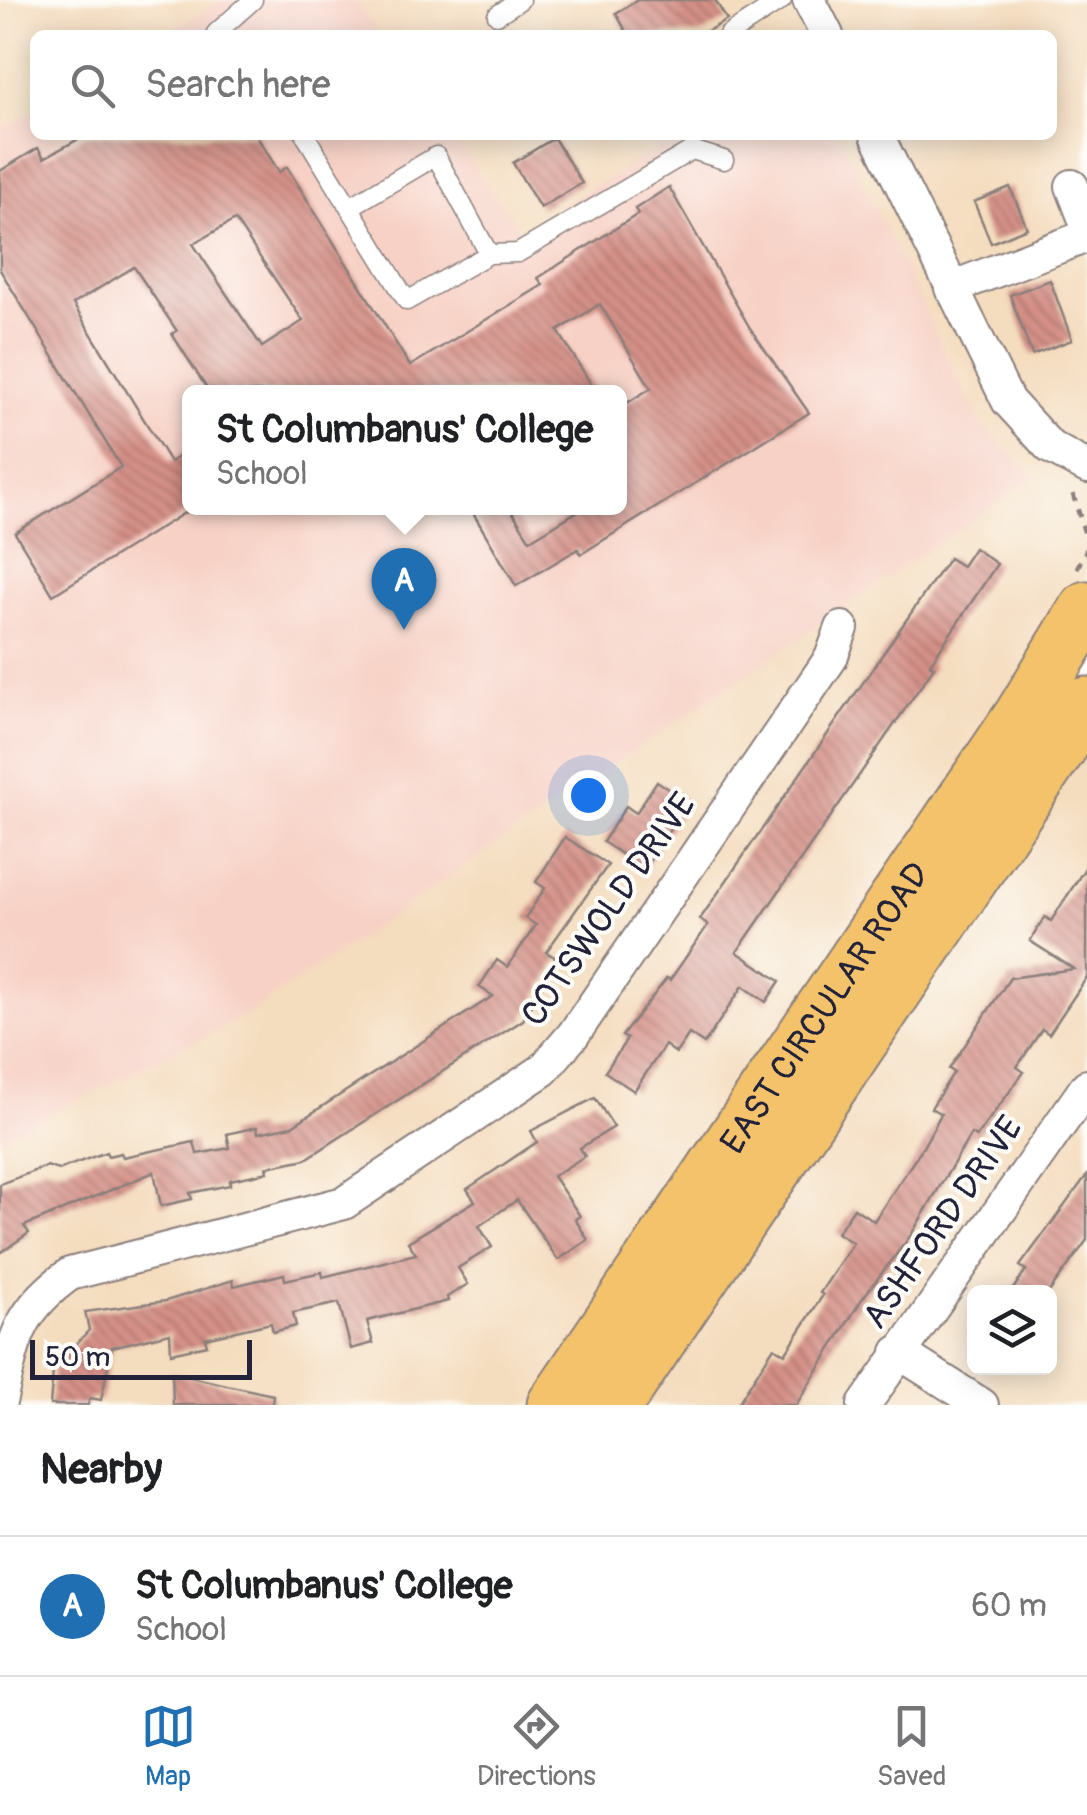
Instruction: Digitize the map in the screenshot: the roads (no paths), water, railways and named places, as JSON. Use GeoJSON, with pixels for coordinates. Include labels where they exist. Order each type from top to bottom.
{"type":"FeatureCollection","features":[{"type":"Feature","properties":{"kind":"highway","name":"EAST CIRCULAR ROAD"},"geometry":{"type":"LineString","coordinates":[[614,1405],[1056,744],[1087,609]]}},
{"type":"Feature","properties":{"kind":"highway","name":"EAST CIRCULAR ROAD"},"geometry":{"type":"LineString","coordinates":[[555,1405],[1087,704]]}},
{"type":"Feature","properties":{"kind":"street"},"geometry":{"type":"LineString","coordinates":[[809,0],[824,30]]}},
{"type":"Feature","properties":{"kind":"street"},"geometry":{"type":"LineString","coordinates":[[878,140],[1008,401],[1050,447],[1087,468]]}},
{"type":"Feature","properties":{"kind":"street"},"geometry":{"type":"LineString","coordinates":[[1072,186],[1087,225]]}},
{"type":"Feature","properties":{"kind":"street"},"geometry":{"type":"LineString","coordinates":[[951,288],[1087,236]]}},
{"type":"Feature","properties":{"kind":"street","name":"COTSWOLD DRIVE"},"geometry":{"type":"LineString","coordinates":[[0,1402],[17,1326],[41,1294],[70,1274],[344,1203],[544,1070],[573,1035],[831,658],[842,628]]}},
{"type":"Feature","properties":{"kind":"street","name":"ASHFORD DRIVE"},"geometry":{"type":"LineString","coordinates":[[864,1405],[1087,1086]]}},
{"type":"Feature","properties":{"kind":"street"},"geometry":{"type":"LineString","coordinates":[[898,1352],[982,1405]]}},
{"type":"Feature","properties":{"kind":"lane"},"geometry":{"type":"LineString","coordinates":[[220,30],[253,0]]}},
{"type":"Feature","properties":{"kind":"lane"},"geometry":{"type":"LineString","coordinates":[[497,14],[520,0]]}},
{"type":"Feature","properties":{"kind":"lane"},"geometry":{"type":"LineString","coordinates":[[736,30],[782,0]]}},
{"type":"Feature","properties":{"kind":"lane"},"geometry":{"type":"LineString","coordinates":[[234,18],[240,30]]}},
{"type":"Feature","properties":{"kind":"lane"},"geometry":{"type":"LineString","coordinates":[[308,140],[407,300],[489,254],[518,253],[692,150],[724,160]]}},
{"type":"Feature","properties":{"kind":"lane"},"geometry":{"type":"LineString","coordinates":[[350,207],[436,156],[489,254]]}},
{"type":"Feature","properties":{"kind":"place","name":"St Columbanus' College"},"geometry":{"type":"Point","coordinates":[404,630]}}]}
